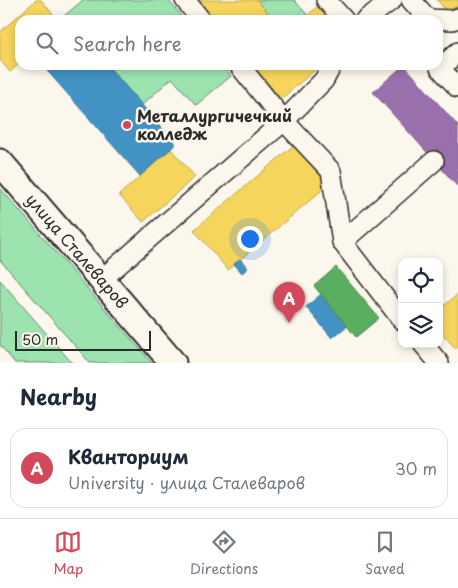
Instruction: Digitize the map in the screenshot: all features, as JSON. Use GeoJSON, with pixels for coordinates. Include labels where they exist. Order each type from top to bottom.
{"type":"FeatureCollection","features":[{"type":"Feature","properties":{"kind":"main road","name":"улица Сталеваров"},"geometry":{"type":"LineString","coordinates":[[0,162],[173,363]]}},
{"type":"Feature","properties":{"kind":"lane"},"geometry":{"type":"LineString","coordinates":[[185,0],[197,15]]}},
{"type":"Feature","properties":{"kind":"lane"},"geometry":{"type":"LineString","coordinates":[[326,0],[340,15]]}},
{"type":"Feature","properties":{"kind":"lane"},"geometry":{"type":"LineString","coordinates":[[372,15],[392,0]]}},
{"type":"Feature","properties":{"kind":"lane"},"geometry":{"type":"LineString","coordinates":[[411,0],[424,15]]}},
{"type":"Feature","properties":{"kind":"lane"},"geometry":{"type":"LineString","coordinates":[[443,20],[458,18]]}},
{"type":"Feature","properties":{"kind":"lane"},"geometry":{"type":"LineString","coordinates":[[443,65],[458,52]]}},
{"type":"Feature","properties":{"kind":"lane"},"geometry":{"type":"LineString","coordinates":[[243,70],[284,121],[331,171],[342,242],[398,315]]}},
{"type":"Feature","properties":{"kind":"lane"},"geometry":{"type":"LineString","coordinates":[[102,279],[284,121],[324,80],[329,70]]}},
{"type":"Feature","properties":{"kind":"lane"},"geometry":{"type":"LineString","coordinates":[[442,70],[458,88]]}},
{"type":"Feature","properties":{"kind":"lane"},"geometry":{"type":"LineString","coordinates":[[342,242],[434,161]]}},
{"type":"Feature","properties":{"kind":"lane"},"geometry":{"type":"LineString","coordinates":[[426,348],[439,363]]}},
{"type":"Feature","properties":{"kind":"green space"},"geometry":{"type":"Polygon","coordinates":[[[83,0],[168,0],[181,15],[65,15],[83,0]]]}},
{"type":"Feature","properties":{"kind":"green space"},"geometry":{"type":"Polygon","coordinates":[[[257,0],[294,0],[308,15],[270,15],[257,0]]]}},
{"type":"Feature","properties":{"kind":"green space"},"geometry":{"type":"Polygon","coordinates":[[[111,70],[226,70],[231,76],[196,105],[172,78],[142,105],[111,70]]]}},
{"type":"Feature","properties":{"kind":"green space"},"geometry":{"type":"Polygon","coordinates":[[[0,188],[152,363],[90,363],[0,260],[0,188]]]}},
{"type":"Feature","properties":{"kind":"green space"},"geometry":{"type":"Polygon","coordinates":[[[0,280],[72,363],[15,363],[0,345],[0,280]]]}},
{"type":"Feature","properties":{"kind":"building: Homes"},"geometry":{"type":"Polygon","coordinates":[[[36,0],[41,0],[54,15],[19,15],[36,0]]]}},
{"type":"Feature","properties":{"kind":"building: Homes"},"geometry":{"type":"Polygon","coordinates":[[[199,0],[257,0],[270,15],[211,15],[199,0]]]}},
{"type":"Feature","properties":{"kind":"building: Homes"},"geometry":{"type":"Polygon","coordinates":[[[437,0],[458,0],[458,5],[448,13],[437,0]]]}},
{"type":"Feature","properties":{"kind":"building: Homes"},"geometry":{"type":"Polygon","coordinates":[[[320,4],[330,15],[308,15],[320,4]]]}},
{"type":"Feature","properties":{"kind":"building: Homes"},"geometry":{"type":"Polygon","coordinates":[[[15,19],[15,68],[10,72],[0,60],[0,32],[15,19]]]}},
{"type":"Feature","properties":{"kind":"building: Homes"},"geometry":{"type":"Polygon","coordinates":[[[257,70],[315,70],[281,99],[257,70]]]}},
{"type":"Feature","properties":{"kind":"building: Homes"},"geometry":{"type":"Polygon","coordinates":[[[294,145],[328,185],[228,270],[194,230],[294,145]]]}},
{"type":"Feature","properties":{"kind":"building: Homes"},"geometry":{"type":"Polygon","coordinates":[[[171,149],[195,177],[143,222],[119,195],[171,149]]]}},
{"type":"Feature","properties":{"kind":"building: Homes"},"geometry":{"type":"Polygon","coordinates":[[[458,294],[458,347],[456,349],[443,334],[443,307],[458,294]]]}},
{"type":"Feature","properties":{"kind":"building: Offices"},"geometry":{"type":"Polygon","coordinates":[[[398,70],[408,70],[458,126],[458,187],[373,92],[398,70]]]}},
{"type":"Feature","properties":{"kind":"building: Schools","name":"Металлургичечкий колледж"},"geometry":{"type":"Polygon","coordinates":[[[46,70],[111,70],[176,144],[140,176],[46,70]]]}},
{"type":"Feature","properties":{"kind":"building: Schools"},"geometry":{"type":"Polygon","coordinates":[[[240,259],[248,268],[242,273],[234,264],[240,259]]]}},
{"type":"Feature","properties":{"kind":"building: Schools"},"geometry":{"type":"Polygon","coordinates":[[[321,294],[347,326],[332,338],[306,307],[321,294]]]}},
{"type":"Feature","properties":{"kind":"building: Public"},"geometry":{"type":"Polygon","coordinates":[[[336,267],[379,318],[356,337],[314,286],[336,267]]]}},
{"type":"Feature","properties":{"kind":"place","name":"Металлургичечкий колледж"},"geometry":{"type":"Point","coordinates":[127,125]}},
{"type":"Feature","properties":{"kind":"place","name":"Кванториум"},"geometry":{"type":"Point","coordinates":[289,323]}}]}
